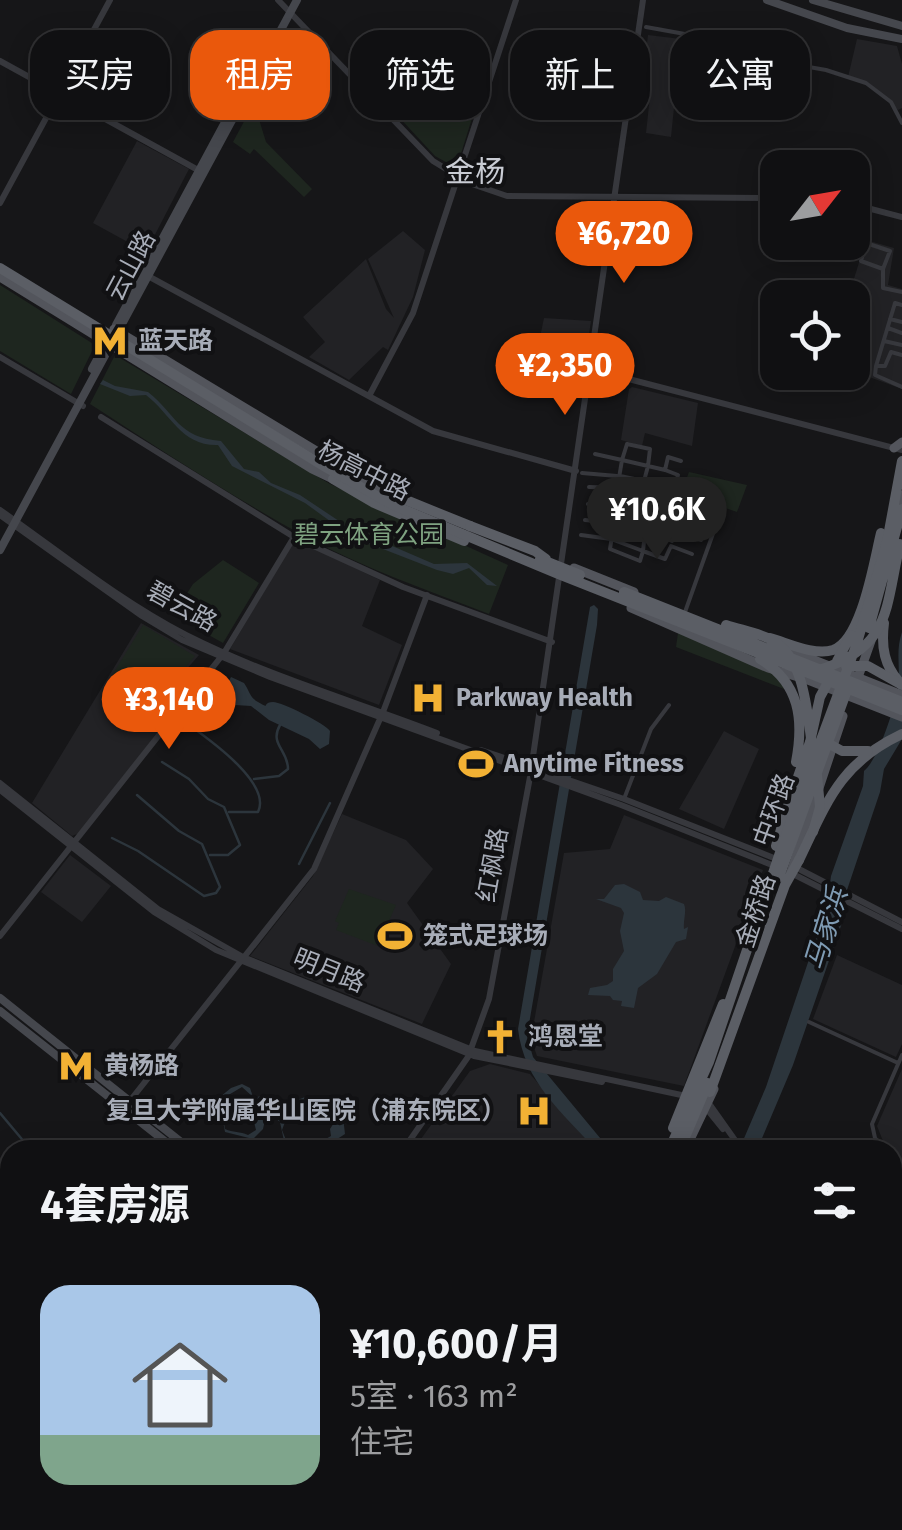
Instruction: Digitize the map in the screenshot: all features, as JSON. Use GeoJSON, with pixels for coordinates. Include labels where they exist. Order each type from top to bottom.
{"type":"FeatureCollection","features":[{"type":"Feature","properties":{"kind":"highway","name":"杨高中路"},"geometry":{"type":"LineString","coordinates":[[0,269],[353,483],[422,518],[900,694]]}},
{"type":"Feature","properties":{"kind":"highway"},"geometry":{"type":"LineString","coordinates":[[868,751],[850,753],[830,746],[811,719],[814,693],[851,636],[868,586],[900,446]]}},
{"type":"Feature","properties":{"kind":"highway"},"geometry":{"type":"LineString","coordinates":[[889,533],[902,463]]}},
{"type":"Feature","properties":{"kind":"highway"},"geometry":{"type":"LineString","coordinates":[[333,479],[374,503],[545,574],[561,571]]}},
{"type":"Feature","properties":{"kind":"highway","name":"中环路"},"geometry":{"type":"LineString","coordinates":[[671,1140],[705,1072],[787,830],[856,646],[902,479]]}},
{"type":"Feature","properties":{"kind":"highway"},"geometry":{"type":"LineString","coordinates":[[390,494],[535,551],[561,571]]}},
{"type":"Feature","properties":{"kind":"highway","name":"中环路"},"geometry":{"type":"LineString","coordinates":[[686,1140],[769,903],[876,625],[902,509]]}},
{"type":"Feature","properties":{"kind":"highway"},"geometry":{"type":"LineString","coordinates":[[900,694],[876,625],[901,527]]}},
{"type":"Feature","properties":{"kind":"highway"},"geometry":{"type":"LineString","coordinates":[[626,596],[760,659],[792,670],[824,668],[864,647],[902,554]]}},
{"type":"Feature","properties":{"kind":"highway","name":"杨高中路"},"geometry":{"type":"LineString","coordinates":[[626,596],[902,714]]}},
{"type":"Feature","properties":{"kind":"highway"},"geometry":{"type":"LineString","coordinates":[[626,596],[661,601],[769,638],[826,651],[839,647],[851,636]]}},
{"type":"Feature","properties":{"kind":"highway"},"geometry":{"type":"LineString","coordinates":[[769,638],[791,658],[800,685],[820,797],[812,832]]}},
{"type":"Feature","properties":{"kind":"highway"},"geometry":{"type":"LineString","coordinates":[[760,659],[785,679],[798,705],[800,732],[793,807]]}},
{"type":"Feature","properties":{"kind":"highway"},"geometry":{"type":"LineString","coordinates":[[670,1140],[793,807],[820,697],[833,674],[859,664],[876,670],[900,694]]}},
{"type":"Feature","properties":{"kind":"highway"},"geometry":{"type":"LineString","coordinates":[[686,1140],[709,1094],[785,886],[836,784],[868,751],[902,734]]}},
{"type":"Feature","properties":{"kind":"highway"},"geometry":{"type":"LineString","coordinates":[[765,884],[787,830]]}},
{"type":"Feature","properties":{"kind":"highway"},"geometry":{"type":"LineString","coordinates":[[705,1072],[723,1004]]}},
{"type":"Feature","properties":{"kind":"main road","name":"云山路"},"geometry":{"type":"LineString","coordinates":[[0,550],[144,273],[294,0]]}},
{"type":"Feature","properties":{"kind":"main road"},"geometry":{"type":"LineString","coordinates":[[766,0],[848,28],[902,39]]}},
{"type":"Feature","properties":{"kind":"main road"},"geometry":{"type":"LineString","coordinates":[[813,0],[902,26]]}},
{"type":"Feature","properties":{"kind":"main road","name":"杨高中路"},"geometry":{"type":"LineString","coordinates":[[0,269],[190,394],[333,479],[407,515],[561,571],[598,577],[900,694]]}},
{"type":"Feature","properties":{"kind":"main road"},"geometry":{"type":"LineString","coordinates":[[116,330],[379,488]]}},
{"type":"Feature","properties":{"kind":"main road","name":"杨高中路"},"geometry":{"type":"LineString","coordinates":[[109,343],[308,460],[379,488],[561,571],[596,593],[768,668],[902,714]]}},
{"type":"Feature","properties":{"kind":"main road"},"geometry":{"type":"LineString","coordinates":[[194,377],[206,398]]}},
{"type":"Feature","properties":{"kind":"main road"},"geometry":{"type":"LineString","coordinates":[[844,694],[868,624],[864,612],[902,463]]}},
{"type":"Feature","properties":{"kind":"main road"},"geometry":{"type":"LineString","coordinates":[[901,527],[902,495]]}},
{"type":"Feature","properties":{"kind":"main road","name":"云山路"},"geometry":{"type":"LineString","coordinates":[[0,540],[14,522]]}},
{"type":"Feature","properties":{"kind":"main road"},"geometry":{"type":"LineString","coordinates":[[851,674],[885,607],[902,546]]}},
{"type":"Feature","properties":{"kind":"main road","name":"金桥路"},"geometry":{"type":"LineString","coordinates":[[687,1140],[707,1105],[734,1040],[812,750],[844,694]]}},
{"type":"Feature","properties":{"kind":"main road","name":"金桥路"},"geometry":{"type":"LineString","coordinates":[[670,1140],[831,749],[844,694]]}},
{"type":"Feature","properties":{"kind":"main road","name":"金桥路"},"geometry":{"type":"LineString","coordinates":[[783,865],[799,822],[793,807],[820,737]]}},
{"type":"Feature","properties":{"kind":"main road"},"geometry":{"type":"LineString","coordinates":[[0,998],[165,1140]]}},
{"type":"Feature","properties":{"kind":"main road"},"geometry":{"type":"LineString","coordinates":[[0,1011],[176,1140]]}},
{"type":"Feature","properties":{"kind":"main road"},"geometry":{"type":"LineString","coordinates":[[504,1530],[529,1530]]}},
{"type":"Feature","properties":{"kind":"street"},"geometry":{"type":"LineString","coordinates":[[93,30],[110,0]]}},
{"type":"Feature","properties":{"kind":"street"},"geometry":{"type":"LineString","coordinates":[[278,0],[422,150],[458,178],[507,196],[760,198]]}},
{"type":"Feature","properties":{"kind":"street"},"geometry":{"type":"LineString","coordinates":[[369,396],[413,313],[516,0]]}},
{"type":"Feature","properties":{"kind":"street","name":"红枫路"},"geometry":{"type":"LineString","coordinates":[[412,1140],[472,1053],[494,992],[579,472],[645,0]]}},
{"type":"Feature","properties":{"kind":"street"},"geometry":{"type":"LineString","coordinates":[[646,27],[707,38],[769,60],[866,82],[891,102],[902,123]]}},
{"type":"Feature","properties":{"kind":"street"},"geometry":{"type":"LineString","coordinates":[[0,61],[30,78]]}},
{"type":"Feature","properties":{"kind":"street"},"geometry":{"type":"LineString","coordinates":[[0,202],[44,120]]}},
{"type":"Feature","properties":{"kind":"street"},"geometry":{"type":"LineString","coordinates":[[106,120],[201,171]]}},
{"type":"Feature","properties":{"kind":"street"},"geometry":{"type":"LineString","coordinates":[[870,209],[902,217]]}},
{"type":"Feature","properties":{"kind":"street"},"geometry":{"type":"LineString","coordinates":[[883,269],[861,261],[866,243],[890,251],[883,269],[883,288],[902,294],[900,304],[892,311],[875,376],[902,387]]}},
{"type":"Feature","properties":{"kind":"street"},"geometry":{"type":"LineString","coordinates":[[144,273],[441,434],[579,472],[675,488]]}},
{"type":"Feature","properties":{"kind":"street"},"geometry":{"type":"LineString","coordinates":[[892,311],[902,314]]}},
{"type":"Feature","properties":{"kind":"street"},"geometry":{"type":"LineString","coordinates":[[890,319],[902,322]]}},
{"type":"Feature","properties":{"kind":"street"},"geometry":{"type":"LineString","coordinates":[[888,329],[902,332]]}},
{"type":"Feature","properties":{"kind":"street"},"geometry":{"type":"LineString","coordinates":[[884,341],[902,346]]}},
{"type":"Feature","properties":{"kind":"street"},"geometry":{"type":"LineString","coordinates":[[876,366],[885,366],[890,352],[902,355]]}},
{"type":"Feature","properties":{"kind":"street"},"geometry":{"type":"LineString","coordinates":[[0,357],[79,404]]}},
{"type":"Feature","properties":{"kind":"street"},"geometry":{"type":"LineString","coordinates":[[592,370],[900,446]]}},
{"type":"Feature","properties":{"kind":"street"},"geometry":{"type":"LineString","coordinates":[[101,418],[294,537],[427,595],[552,642]]}},
{"type":"Feature","properties":{"kind":"street"},"geometry":{"type":"LineString","coordinates":[[642,496],[650,449],[627,444],[610,548],[640,561],[651,498]]}},
{"type":"Feature","properties":{"kind":"street"},"geometry":{"type":"LineString","coordinates":[[595,454],[678,475],[673,497],[670,496],[664,512],[704,524]]}},
{"type":"Feature","properties":{"kind":"street"},"geometry":{"type":"LineString","coordinates":[[666,486],[668,458],[681,460]]}},
{"type":"Feature","properties":{"kind":"street"},"geometry":{"type":"LineString","coordinates":[[589,487],[651,498],[666,506]]}},
{"type":"Feature","properties":{"kind":"street"},"geometry":{"type":"LineString","coordinates":[[651,498],[659,494],[670,496],[712,513]]}},
{"type":"Feature","properties":{"kind":"street"},"geometry":{"type":"LineString","coordinates":[[580,535],[611,539],[665,558],[684,502]]}},
{"type":"Feature","properties":{"kind":"street"},"geometry":{"type":"LineString","coordinates":[[588,504],[647,515],[701,540]]}},
{"type":"Feature","properties":{"kind":"street","name":"碧云路"},"geometry":{"type":"LineString","coordinates":[[0,512],[144,612],[222,655],[575,785]]}},
{"type":"Feature","properties":{"kind":"street"},"geometry":{"type":"LineString","coordinates":[[685,612],[720,514]]}},
{"type":"Feature","properties":{"kind":"street"},"geometry":{"type":"LineString","coordinates":[[586,520],[646,533]]}},
{"type":"Feature","properties":{"kind":"street"},"geometry":{"type":"LineString","coordinates":[[656,534],[661,522]]}},
{"type":"Feature","properties":{"kind":"street"},"geometry":{"type":"LineString","coordinates":[[646,533],[656,534],[692,554]]}},
{"type":"Feature","properties":{"kind":"street"},"geometry":{"type":"LineString","coordinates":[[0,936],[222,655],[268,586],[294,537]]}},
{"type":"Feature","properties":{"kind":"street"},"geometry":{"type":"LineString","coordinates":[[126,1105],[314,869],[382,714],[427,595]]}},
{"type":"Feature","properties":{"kind":"street"},"geometry":{"type":"LineString","coordinates":[[624,799],[651,729],[669,705]]}},
{"type":"Feature","properties":{"kind":"street"},"geometry":{"type":"LineString","coordinates":[[575,785],[624,799],[783,865],[902,926]]}},
{"type":"Feature","properties":{"kind":"street"},"geometry":{"type":"LineString","coordinates":[[575,785],[783,865]]}},
{"type":"Feature","properties":{"kind":"street","name":"明月路"},"geometry":{"type":"LineString","coordinates":[[0,787],[154,912],[194,939],[472,1053],[707,1105]]}},
{"type":"Feature","properties":{"kind":"street"},"geometry":{"type":"LineString","coordinates":[[809,1022],[898,1062]]}},
{"type":"Feature","properties":{"kind":"street"},"geometry":{"type":"LineString","coordinates":[[879,1140],[872,1130],[902,1054]]}},
{"type":"Feature","properties":{"kind":"street"},"geometry":{"type":"LineString","coordinates":[[707,1105],[733,1140]]}},
{"type":"Feature","properties":{"kind":"shaded area"},"geometry":{"type":"Polygon","coordinates":[[[650,35],[670,38],[671,137],[646,133],[651,87],[650,35]]]}},
{"type":"Feature","properties":{"kind":"shaded area"},"geometry":{"type":"Polygon","coordinates":[[[857,39],[897,46],[902,64],[902,108],[898,110],[869,83],[848,77],[857,39]]]}},
{"type":"Feature","properties":{"kind":"shaded area"},"geometry":{"type":"Polygon","coordinates":[[[137,141],[189,169],[146,252],[93,223],[137,141]]]}},
{"type":"Feature","properties":{"kind":"shaded area"},"geometry":{"type":"Polygon","coordinates":[[[403,231],[425,250],[413,297],[388,350],[383,347],[349,380],[309,357],[325,342],[303,317],[366,259],[386,309],[394,318],[368,259],[403,231]]]}},
{"type":"Feature","properties":{"kind":"shaded area"},"geometry":{"type":"Polygon","coordinates":[[[870,241],[894,248],[888,285],[902,289],[902,389],[870,377],[870,280],[854,280],[860,260],[870,260],[870,241]]]}},
{"type":"Feature","properties":{"kind":"shaded area"},"geometry":{"type":"Polygon","coordinates":[[[544,318],[591,321],[583,374],[534,366],[544,318]]]}},
{"type":"Feature","properties":{"kind":"shaded area"},"geometry":{"type":"Polygon","coordinates":[[[632,387],[698,403],[692,446],[645,433],[642,446],[621,440],[632,387]]]}},
{"type":"Feature","properties":{"kind":"shaded area"},"geometry":{"type":"Polygon","coordinates":[[[295,539],[380,580],[362,626],[402,645],[379,705],[230,649],[295,539]]]}},
{"type":"Feature","properties":{"kind":"shaded area"},"geometry":{"type":"Polygon","coordinates":[[[141,623],[199,655],[180,677],[193,687],[79,833],[72,836],[32,803],[141,623]]]}},
{"type":"Feature","properties":{"kind":"shaded area"},"geometry":{"type":"Polygon","coordinates":[[[724,731],[759,749],[724,829],[679,809],[724,731]]]}},
{"type":"Feature","properties":{"kind":"shaded area"},"geometry":{"type":"Polygon","coordinates":[[[342,814],[406,840],[433,869],[407,903],[451,964],[422,1024],[250,956],[313,876],[342,814]]]}},
{"type":"Feature","properties":{"kind":"shaded area"},"geometry":{"type":"Polygon","coordinates":[[[624,815],[763,870],[684,1086],[537,1056],[531,1039],[564,853],[610,849],[624,815]]]}},
{"type":"Feature","properties":{"kind":"shaded area"},"geometry":{"type":"Polygon","coordinates":[[[70,855],[111,886],[82,922],[41,892],[70,855]]]}},
{"type":"Feature","properties":{"kind":"shaded area"},"geometry":{"type":"Polygon","coordinates":[[[837,955],[902,985],[902,1044],[896,1057],[813,1019],[837,955]]]}},
{"type":"Feature","properties":{"kind":"shaded area"},"geometry":{"type":"Polygon","coordinates":[[[490,1064],[530,1074],[587,1140],[420,1140],[470,1071],[490,1064]]]}},
{"type":"Feature","properties":{"kind":"shaded area"},"geometry":{"type":"Polygon","coordinates":[[[902,1069],[902,1140],[883,1140],[877,1126],[902,1069]]]}},
{"type":"Feature","properties":{"kind":"green space"},"geometry":{"type":"Polygon","coordinates":[[[245,120],[259,120],[266,142],[312,189],[304,197],[254,149],[250,154],[233,142],[245,120]]]}},
{"type":"Feature","properties":{"kind":"green space"},"geometry":{"type":"Polygon","coordinates":[[[402,120],[471,120],[459,160],[453,166],[435,156],[402,120]]]}},
{"type":"Feature","properties":{"kind":"green space"},"geometry":{"type":"Polygon","coordinates":[[[0,285],[95,345],[71,394],[0,351],[0,285]]]}},
{"type":"Feature","properties":{"kind":"green space","name":"碧云体育公园"},"geometry":{"type":"Polygon","coordinates":[[[115,355],[330,484],[508,565],[489,614],[373,569],[306,537],[90,404],[115,355]]]}},
{"type":"Feature","properties":{"kind":"green space"},"geometry":{"type":"Polygon","coordinates":[[[689,472],[747,485],[737,512],[681,493],[689,472]]]}},
{"type":"Feature","properties":{"kind":"green space"},"geometry":{"type":"Polygon","coordinates":[[[223,560],[259,583],[223,643],[173,615],[193,584],[223,560]]]}},
{"type":"Feature","properties":{"kind":"green space"},"geometry":{"type":"Polygon","coordinates":[[[143,625],[195,656],[177,677],[191,687],[166,721],[108,682],[143,625]]]}},
{"type":"Feature","properties":{"kind":"green space"},"geometry":{"type":"Polygon","coordinates":[[[678,633],[786,677],[784,689],[676,647],[678,633]]]}},
{"type":"Feature","properties":{"kind":"green space"},"geometry":{"type":"Polygon","coordinates":[[[349,889],[396,905],[378,946],[336,930],[339,923],[335,921],[349,889]]]}},
{"type":"Feature","properties":{"kind":"water"},"geometry":{"type":"Polygon","coordinates":[[[103,380],[148,392],[186,430],[221,441],[244,469],[259,472],[271,483],[300,495],[360,535],[434,564],[467,563],[497,586],[487,585],[469,568],[453,574],[437,570],[352,537],[305,503],[232,466],[218,445],[186,435],[146,395],[130,396],[100,384],[103,380]]]}},
{"type":"Feature","properties":{"kind":"water"},"geometry":{"type":"Polygon","coordinates":[[[590,607],[598,609],[597,625],[527,1036],[533,1057],[602,1140],[587,1140],[546,1095],[528,1065],[518,1029],[590,607]]]}},
{"type":"Feature","properties":{"kind":"water","name":"马家浜"},"geometry":{"type":"Polygon","coordinates":[[[902,632],[902,739],[884,769],[845,896],[843,920],[793,1065],[761,1140],[743,1140],[766,1087],[827,906],[831,876],[863,786],[864,771],[890,720],[898,688],[902,632]]]}},
{"type":"Feature","properties":{"kind":"water"},"geometry":{"type":"Polygon","coordinates":[[[231,677],[244,683],[253,698],[265,706],[278,703],[321,724],[330,731],[329,744],[320,749],[251,706],[235,705],[226,686],[231,677]]]}},
{"type":"Feature","properties":{"kind":"water"},"geometry":{"type":"Polygon","coordinates":[[[624,884],[640,892],[643,900],[659,901],[666,897],[684,904],[684,929],[688,927],[686,939],[676,942],[657,974],[638,988],[634,1008],[621,1006],[622,1001],[610,996],[588,995],[590,988],[613,981],[613,969],[624,951],[620,931],[624,913],[621,908],[596,899],[604,899],[615,885],[624,884]]]}},
{"type":"Feature","properties":{"kind":"water"},"geometry":{"type":"Polygon","coordinates":[[[242,1084],[250,1088],[253,1097],[242,1087],[220,1100],[225,1129],[248,1135],[256,1130],[254,1122],[266,1116],[269,1109],[265,1102],[256,1100],[259,1096],[280,1107],[305,1097],[320,1106],[318,1109],[305,1100],[283,1110],[286,1140],[284,1140],[280,1122],[274,1117],[265,1120],[263,1129],[253,1139],[225,1132],[215,1101],[242,1084]]]}},
{"type":"Feature","properties":{"kind":"water"},"geometry":{"type":"Polygon","coordinates":[[[324,1107],[343,1117],[345,1134],[324,1140],[331,1136],[330,1129],[337,1118],[331,1111],[322,1111],[324,1107]]]}},
{"type":"Feature","properties":{"kind":"waterway"},"geometry":{"type":"LineString","coordinates":[[189,725],[237,764],[256,789],[258,812],[229,812]]}},
{"type":"Feature","properties":{"kind":"waterway"},"geometry":{"type":"LineString","coordinates":[[254,779],[279,776],[288,769],[277,737],[280,725]]}},
{"type":"Feature","properties":{"kind":"waterway"},"geometry":{"type":"LineString","coordinates":[[162,762],[224,807],[240,845],[228,855],[210,855]]}},
{"type":"Feature","properties":{"kind":"waterway"},"geometry":{"type":"LineString","coordinates":[[112,838],[204,896],[216,893],[220,887],[202,844],[179,831],[137,795]]}},
{"type":"Feature","properties":{"kind":"waterway"},"geometry":{"type":"LineString","coordinates":[[299,864],[330,803]]}},
{"type":"Feature","properties":{"kind":"waterway"},"geometry":{"type":"LineString","coordinates":[[0,1113],[23,1140]]}},
{"type":"Feature","properties":{"kind":"place","name":"蓝天路"},"geometry":{"type":"Point","coordinates":[110,341]}},
{"type":"Feature","properties":{"kind":"place","name":"Parkway Health"},"geometry":{"type":"Point","coordinates":[428,698]}},
{"type":"Feature","properties":{"kind":"place","name":"Anytime Fitness"},"geometry":{"type":"Point","coordinates":[476,764]}},
{"type":"Feature","properties":{"kind":"place","name":"笼式足球场"},"geometry":{"type":"Point","coordinates":[395,936]}},
{"type":"Feature","properties":{"kind":"place","name":"鸿恩堂"},"geometry":{"type":"Point","coordinates":[500,1037]}},
{"type":"Feature","properties":{"kind":"place","name":"黄杨路"},"geometry":{"type":"Point","coordinates":[76,1066]}},
{"type":"Feature","properties":{"kind":"place","name":"复旦大学附属华山医院（浦东院区）"},"geometry":{"type":"Point","coordinates":[534,1111]}},
{"type":"Feature","properties":{"kind":"district","name":"金杨"},"geometry":{"type":"Point","coordinates":[475,172]}}]}
